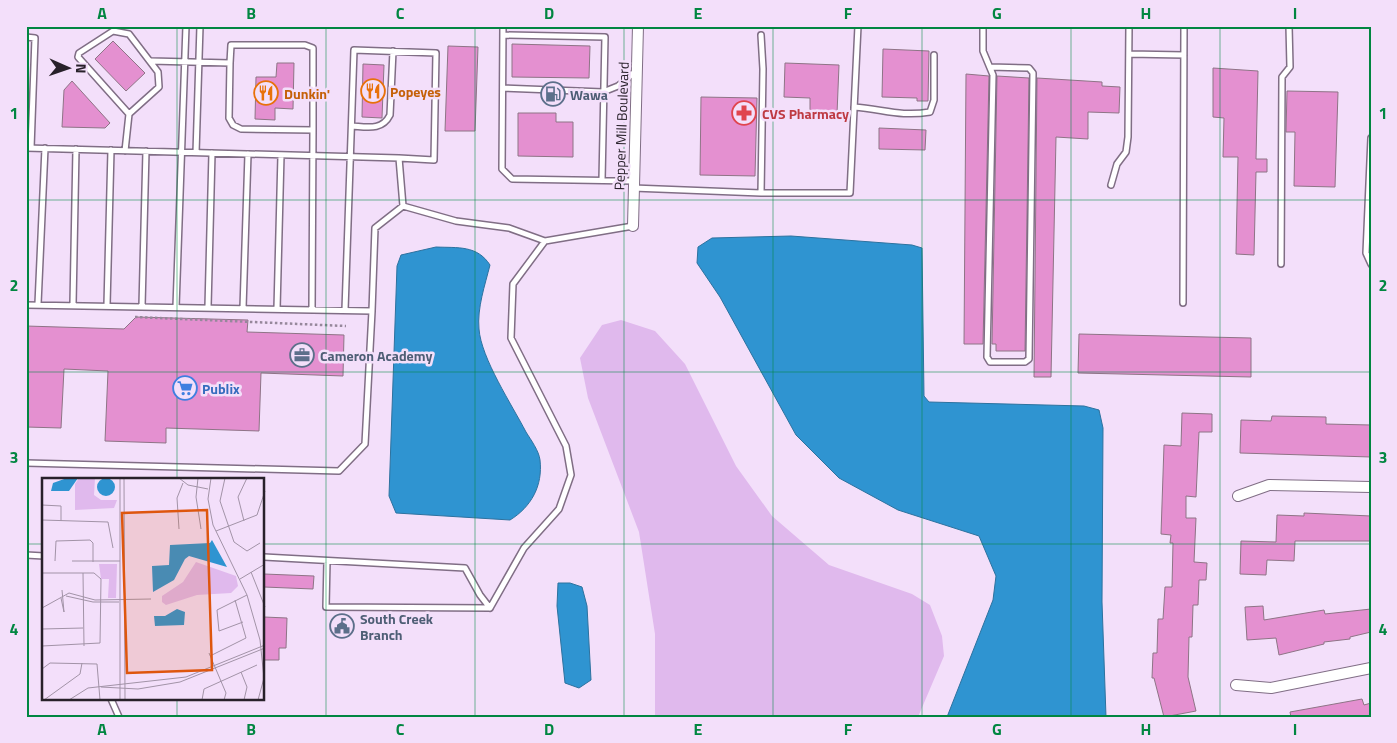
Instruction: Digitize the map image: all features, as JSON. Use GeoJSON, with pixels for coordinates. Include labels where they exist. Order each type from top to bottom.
{"type":"FeatureCollection","features":[{"type":"Feature","properties":{"kind":"street","name":"Pepper Mill Boulevard"},"geometry":{"type":"LineString","coordinates":[[632,226],[638,26]]}},
{"type":"Feature","properties":{"kind":"street"},"geometry":{"type":"LineString","coordinates":[[1238,496],[1269,484],[1371,487]]}},
{"type":"Feature","properties":{"kind":"street"},"geometry":{"type":"LineString","coordinates":[[1236,685],[1271,688],[1371,668]]}},
{"type":"Feature","properties":{"kind":"lane"},"geometry":{"type":"LineString","coordinates":[[176,307],[180,152],[186,26]]}},
{"type":"Feature","properties":{"kind":"lane"},"geometry":{"type":"LineString","coordinates":[[196,153],[200,26]]}},
{"type":"Feature","properties":{"kind":"lane"},"geometry":{"type":"LineString","coordinates":[[503,26],[502,169],[512,179],[602,180],[673,190],[761,193],[850,193],[858,26]]}},
{"type":"Feature","properties":{"kind":"lane"},"geometry":{"type":"LineString","coordinates":[[983,26],[984,51],[990,67],[993,75],[987,357],[990,362],[1025,362],[1029,359],[1033,73],[1029,68],[990,67]]}},
{"type":"Feature","properties":{"kind":"lane"},"geometry":{"type":"LineString","coordinates":[[1111,185],[1117,164],[1126,152],[1128,137],[1129,26]]}},
{"type":"Feature","properties":{"kind":"lane"},"geometry":{"type":"LineString","coordinates":[[1183,303],[1184,26]]}},
{"type":"Feature","properties":{"kind":"lane"},"geometry":{"type":"LineString","coordinates":[[1280,264],[1282,77],[1290,66],[1290,26]]}},
{"type":"Feature","properties":{"kind":"lane"},"geometry":{"type":"LineString","coordinates":[[125,151],[129,114],[159,88],[158,72],[129,34],[114,31],[79,53],[78,57],[129,114]]}},
{"type":"Feature","properties":{"kind":"lane"},"geometry":{"type":"LineString","coordinates":[[503,36],[605,37],[602,180]]}},
{"type":"Feature","properties":{"kind":"lane"},"geometry":{"type":"LineString","coordinates":[[761,36],[761,193]]}},
{"type":"Feature","properties":{"kind":"lane"},"geometry":{"type":"LineString","coordinates":[[26,37],[35,38],[29,115],[29,148],[351,156],[434,160],[436,52],[354,50],[351,156],[345,310]]}},
{"type":"Feature","properties":{"kind":"lane"},"geometry":{"type":"LineString","coordinates":[[312,310],[315,156],[313,48],[305,45],[231,45],[229,118],[233,125],[242,129],[314,130]]}},
{"type":"Feature","properties":{"kind":"lane"},"geometry":{"type":"LineString","coordinates":[[352,126],[378,127],[386,123],[390,115],[393,51]]}},
{"type":"Feature","properties":{"kind":"lane"},"geometry":{"type":"LineString","coordinates":[[1129,54],[1184,55]]}},
{"type":"Feature","properties":{"kind":"lane"},"geometry":{"type":"LineString","coordinates":[[854,107],[873,108],[902,115],[930,112],[934,100],[934,56]]}},
{"type":"Feature","properties":{"kind":"lane"},"geometry":{"type":"LineString","coordinates":[[151,61],[230,63]]}},
{"type":"Feature","properties":{"kind":"lane"},"geometry":{"type":"LineString","coordinates":[[503,88],[603,92],[618,86],[637,70]]}},
{"type":"Feature","properties":{"kind":"lane"},"geometry":{"type":"LineString","coordinates":[[1371,138],[1366,252],[1371,264]]}},
{"type":"Feature","properties":{"kind":"lane"},"geometry":{"type":"LineString","coordinates":[[38,304],[45,148]]}},
{"type":"Feature","properties":{"kind":"lane"},"geometry":{"type":"LineString","coordinates":[[73,304],[76,149]]}},
{"type":"Feature","properties":{"kind":"lane"},"geometry":{"type":"LineString","coordinates":[[107,305],[111,150]]}},
{"type":"Feature","properties":{"kind":"lane"},"geometry":{"type":"LineString","coordinates":[[142,306],[146,151]]}},
{"type":"Feature","properties":{"kind":"lane"},"geometry":{"type":"LineString","coordinates":[[208,307],[212,153]]}},
{"type":"Feature","properties":{"kind":"lane"},"geometry":{"type":"LineString","coordinates":[[243,308],[248,154]]}},
{"type":"Feature","properties":{"kind":"lane"},"geometry":{"type":"LineString","coordinates":[[278,309],[281,155]]}},
{"type":"Feature","properties":{"kind":"lane"},"geometry":{"type":"LineString","coordinates":[[399,158],[403,206]]}},
{"type":"Feature","properties":{"kind":"lane"},"geometry":{"type":"LineString","coordinates":[[403,206],[456,220],[509,228],[545,241],[632,226]]}},
{"type":"Feature","properties":{"kind":"lane"},"geometry":{"type":"LineString","coordinates":[[26,463],[340,471],[365,444],[375,228],[403,206]]}},
{"type":"Feature","properties":{"kind":"lane"},"geometry":{"type":"LineString","coordinates":[[490,608],[524,548],[559,510],[571,475],[566,446],[511,338],[513,284],[545,241]]}},
{"type":"Feature","properties":{"kind":"lane"},"geometry":{"type":"LineString","coordinates":[[26,304],[372,311]]}},
{"type":"Feature","properties":{"kind":"lane"},"geometry":{"type":"LineString","coordinates":[[26,555],[42,556]]}},
{"type":"Feature","properties":{"kind":"lane"},"geometry":{"type":"LineString","coordinates":[[265,557],[464,568],[490,608]]}},
{"type":"Feature","properties":{"kind":"lane"},"geometry":{"type":"LineString","coordinates":[[327,561],[326,607],[490,608]]}},
{"type":"Feature","properties":{"kind":"lane"},"geometry":{"type":"LineString","coordinates":[[111,700],[119,717]]}},
{"type":"Feature","properties":{"kind":"path"},"geometry":{"type":"LineString","coordinates":[[134,317],[346,326]]}},
{"type":"Feature","properties":{"kind":"shaded area"},"geometry":{"type":"Polygon","coordinates":[[[621,320],[655,331],[685,364],[736,466],[772,516],[829,565],[912,594],[930,605],[942,636],[944,656],[918,717],[655,717],[655,634],[639,532],[588,398],[580,358],[602,325],[621,320]]]}},
{"type":"Feature","properties":{"kind":"water"},"geometry":{"type":"Polygon","coordinates":[[[791,236],[912,245],[922,248],[924,396],[929,402],[1084,406],[1099,410],[1103,428],[1102,602],[1106,717],[947,717],[993,600],[996,576],[979,536],[898,510],[839,478],[796,435],[720,297],[697,263],[698,247],[712,238],[791,236]]]}},
{"type":"Feature","properties":{"kind":"water"},"geometry":{"type":"Polygon","coordinates":[[[436,247],[473,251],[490,265],[479,313],[481,341],[491,367],[536,449],[540,460],[540,479],[534,495],[524,509],[510,520],[396,513],[389,496],[397,266],[401,255],[436,247]]]}},
{"type":"Feature","properties":{"kind":"water"},"geometry":{"type":"Polygon","coordinates":[[[558,583],[570,583],[582,587],[587,606],[591,680],[579,688],[565,683],[557,606],[558,583]]]}},
{"type":"Feature","properties":{"kind":"building"},"geometry":{"type":"Polygon","coordinates":[[[113,41],[145,73],[126,91],[95,59],[113,41]]]}},
{"type":"Feature","properties":{"kind":"building"},"geometry":{"type":"Polygon","coordinates":[[[512,44],[590,46],[589,78],[512,77],[512,44]]]}},
{"type":"Feature","properties":{"kind":"building"},"geometry":{"type":"Polygon","coordinates":[[[448,46],[478,47],[475,131],[445,131],[448,46]]]}},
{"type":"Feature","properties":{"kind":"building"},"geometry":{"type":"Polygon","coordinates":[[[883,49],[929,51],[928,101],[917,101],[917,98],[882,97],[883,49]]]}},
{"type":"Feature","properties":{"kind":"building"},"geometry":{"type":"Polygon","coordinates":[[[277,63],[294,63],[293,109],[275,108],[275,120],[255,119],[256,77],[276,77],[277,63]]]}},
{"type":"Feature","properties":{"kind":"building"},"geometry":{"type":"Polygon","coordinates":[[[785,63],[839,65],[837,114],[810,113],[810,98],[784,97],[785,63]]]}},
{"type":"Feature","properties":{"kind":"building","name":"Popeyes"},"geometry":{"type":"Polygon","coordinates":[[[363,64],[384,65],[382,118],[362,117],[363,64]]]}},
{"type":"Feature","properties":{"kind":"building"},"geometry":{"type":"Polygon","coordinates":[[[1213,68],[1258,71],[1256,159],[1267,159],[1267,172],[1256,172],[1254,255],[1236,254],[1238,157],[1223,157],[1224,118],[1213,117],[1213,68]]]}},
{"type":"Feature","properties":{"kind":"building"},"geometry":{"type":"Polygon","coordinates":[[[966,74],[989,76],[983,344],[964,344],[966,74]]]}},
{"type":"Feature","properties":{"kind":"building"},"geometry":{"type":"Polygon","coordinates":[[[997,76],[1029,78],[1025,351],[996,351],[996,344],[992,344],[997,76]]]}},
{"type":"Feature","properties":{"kind":"building"},"geometry":{"type":"Polygon","coordinates":[[[1037,78],[1102,82],[1102,86],[1120,87],[1119,113],[1088,112],[1088,139],[1056,137],[1051,377],[1034,377],[1037,78]]]}},
{"type":"Feature","properties":{"kind":"building"},"geometry":{"type":"Polygon","coordinates":[[[72,81],[110,123],[105,128],[62,127],[64,90],[72,81]]]}},
{"type":"Feature","properties":{"kind":"building"},"geometry":{"type":"Polygon","coordinates":[[[1287,91],[1338,92],[1335,187],[1294,186],[1295,132],[1286,132],[1287,91]]]}},
{"type":"Feature","properties":{"kind":"building","name":"CVS Pharmacy"},"geometry":{"type":"Polygon","coordinates":[[[701,97],[757,98],[755,176],[700,175],[701,97]]]}},
{"type":"Feature","properties":{"kind":"building"},"geometry":{"type":"Polygon","coordinates":[[[518,113],[556,113],[556,122],[573,122],[573,157],[518,156],[518,113]]]}},
{"type":"Feature","properties":{"kind":"building"},"geometry":{"type":"Polygon","coordinates":[[[879,128],[926,130],[925,150],[879,149],[879,128]]]}},
{"type":"Feature","properties":{"kind":"building"},"geometry":{"type":"Polygon","coordinates":[[[136,317],[248,320],[247,332],[344,335],[343,376],[261,373],[259,431],[166,428],[166,443],[105,441],[108,371],[64,369],[61,428],[26,427],[26,326],[124,329],[136,317]]]}},
{"type":"Feature","properties":{"kind":"building"},"geometry":{"type":"Polygon","coordinates":[[[1079,334],[1251,338],[1251,377],[1078,373],[1079,334]]]}},
{"type":"Feature","properties":{"kind":"building"},"geometry":{"type":"Polygon","coordinates":[[[1182,413],[1212,414],[1212,432],[1199,432],[1196,497],[1186,496],[1186,518],[1196,518],[1194,562],[1207,563],[1206,580],[1199,580],[1198,605],[1193,605],[1192,637],[1189,637],[1188,677],[1196,711],[1164,717],[1154,678],[1152,678],[1153,653],[1157,653],[1158,619],[1163,619],[1165,587],[1172,587],[1173,543],[1170,543],[1171,535],[1161,534],[1164,445],[1181,446],[1182,413]]]}},
{"type":"Feature","properties":{"kind":"building"},"geometry":{"type":"Polygon","coordinates":[[[1272,416],[1326,417],[1326,424],[1371,425],[1371,457],[1240,453],[1241,420],[1271,421],[1272,416]]]}},
{"type":"Feature","properties":{"kind":"building"},"geometry":{"type":"Polygon","coordinates":[[[1304,513],[1371,516],[1371,541],[1295,541],[1294,561],[1267,560],[1266,575],[1240,574],[1241,541],[1276,542],[1277,515],[1304,516],[1304,513]]]}},
{"type":"Feature","properties":{"kind":"building"},"geometry":{"type":"Polygon","coordinates":[[[265,574],[314,576],[313,589],[265,587],[265,574]]]}},
{"type":"Feature","properties":{"kind":"building"},"geometry":{"type":"Polygon","coordinates":[[[1263,606],[1264,620],[1324,610],[1325,614],[1371,609],[1371,632],[1350,637],[1350,639],[1324,642],[1324,644],[1279,655],[1276,638],[1247,640],[1245,607],[1263,606]]]}},
{"type":"Feature","properties":{"kind":"building"},"geometry":{"type":"Polygon","coordinates":[[[265,617],[287,618],[286,648],[279,648],[279,660],[265,660],[265,617]]]}},
{"type":"Feature","properties":{"kind":"building"},"geometry":{"type":"Polygon","coordinates":[[[1362,699],[1364,705],[1371,703],[1371,717],[1291,717],[1290,712],[1362,699]]]}},
{"type":"Feature","properties":{"kind":"place","name":"Popeyes"},"geometry":{"type":"Point","coordinates":[373,91]}},
{"type":"Feature","properties":{"kind":"place","name":"Dunkin'"},"geometry":{"type":"Point","coordinates":[266,93]}},
{"type":"Feature","properties":{"kind":"place","name":"Wawa"},"geometry":{"type":"Point","coordinates":[553,94]}},
{"type":"Feature","properties":{"kind":"place","name":"CVS Pharmacy"},"geometry":{"type":"Point","coordinates":[744,113]}},
{"type":"Feature","properties":{"kind":"place","name":"Cameron Academy"},"geometry":{"type":"Point","coordinates":[302,355]}},
{"type":"Feature","properties":{"kind":"place","name":"Publix"},"geometry":{"type":"Point","coordinates":[185,388]}},
{"type":"Feature","properties":{"kind":"place","name":"South Creek Branch"},"geometry":{"type":"Point","coordinates":[342,626]}}]}
